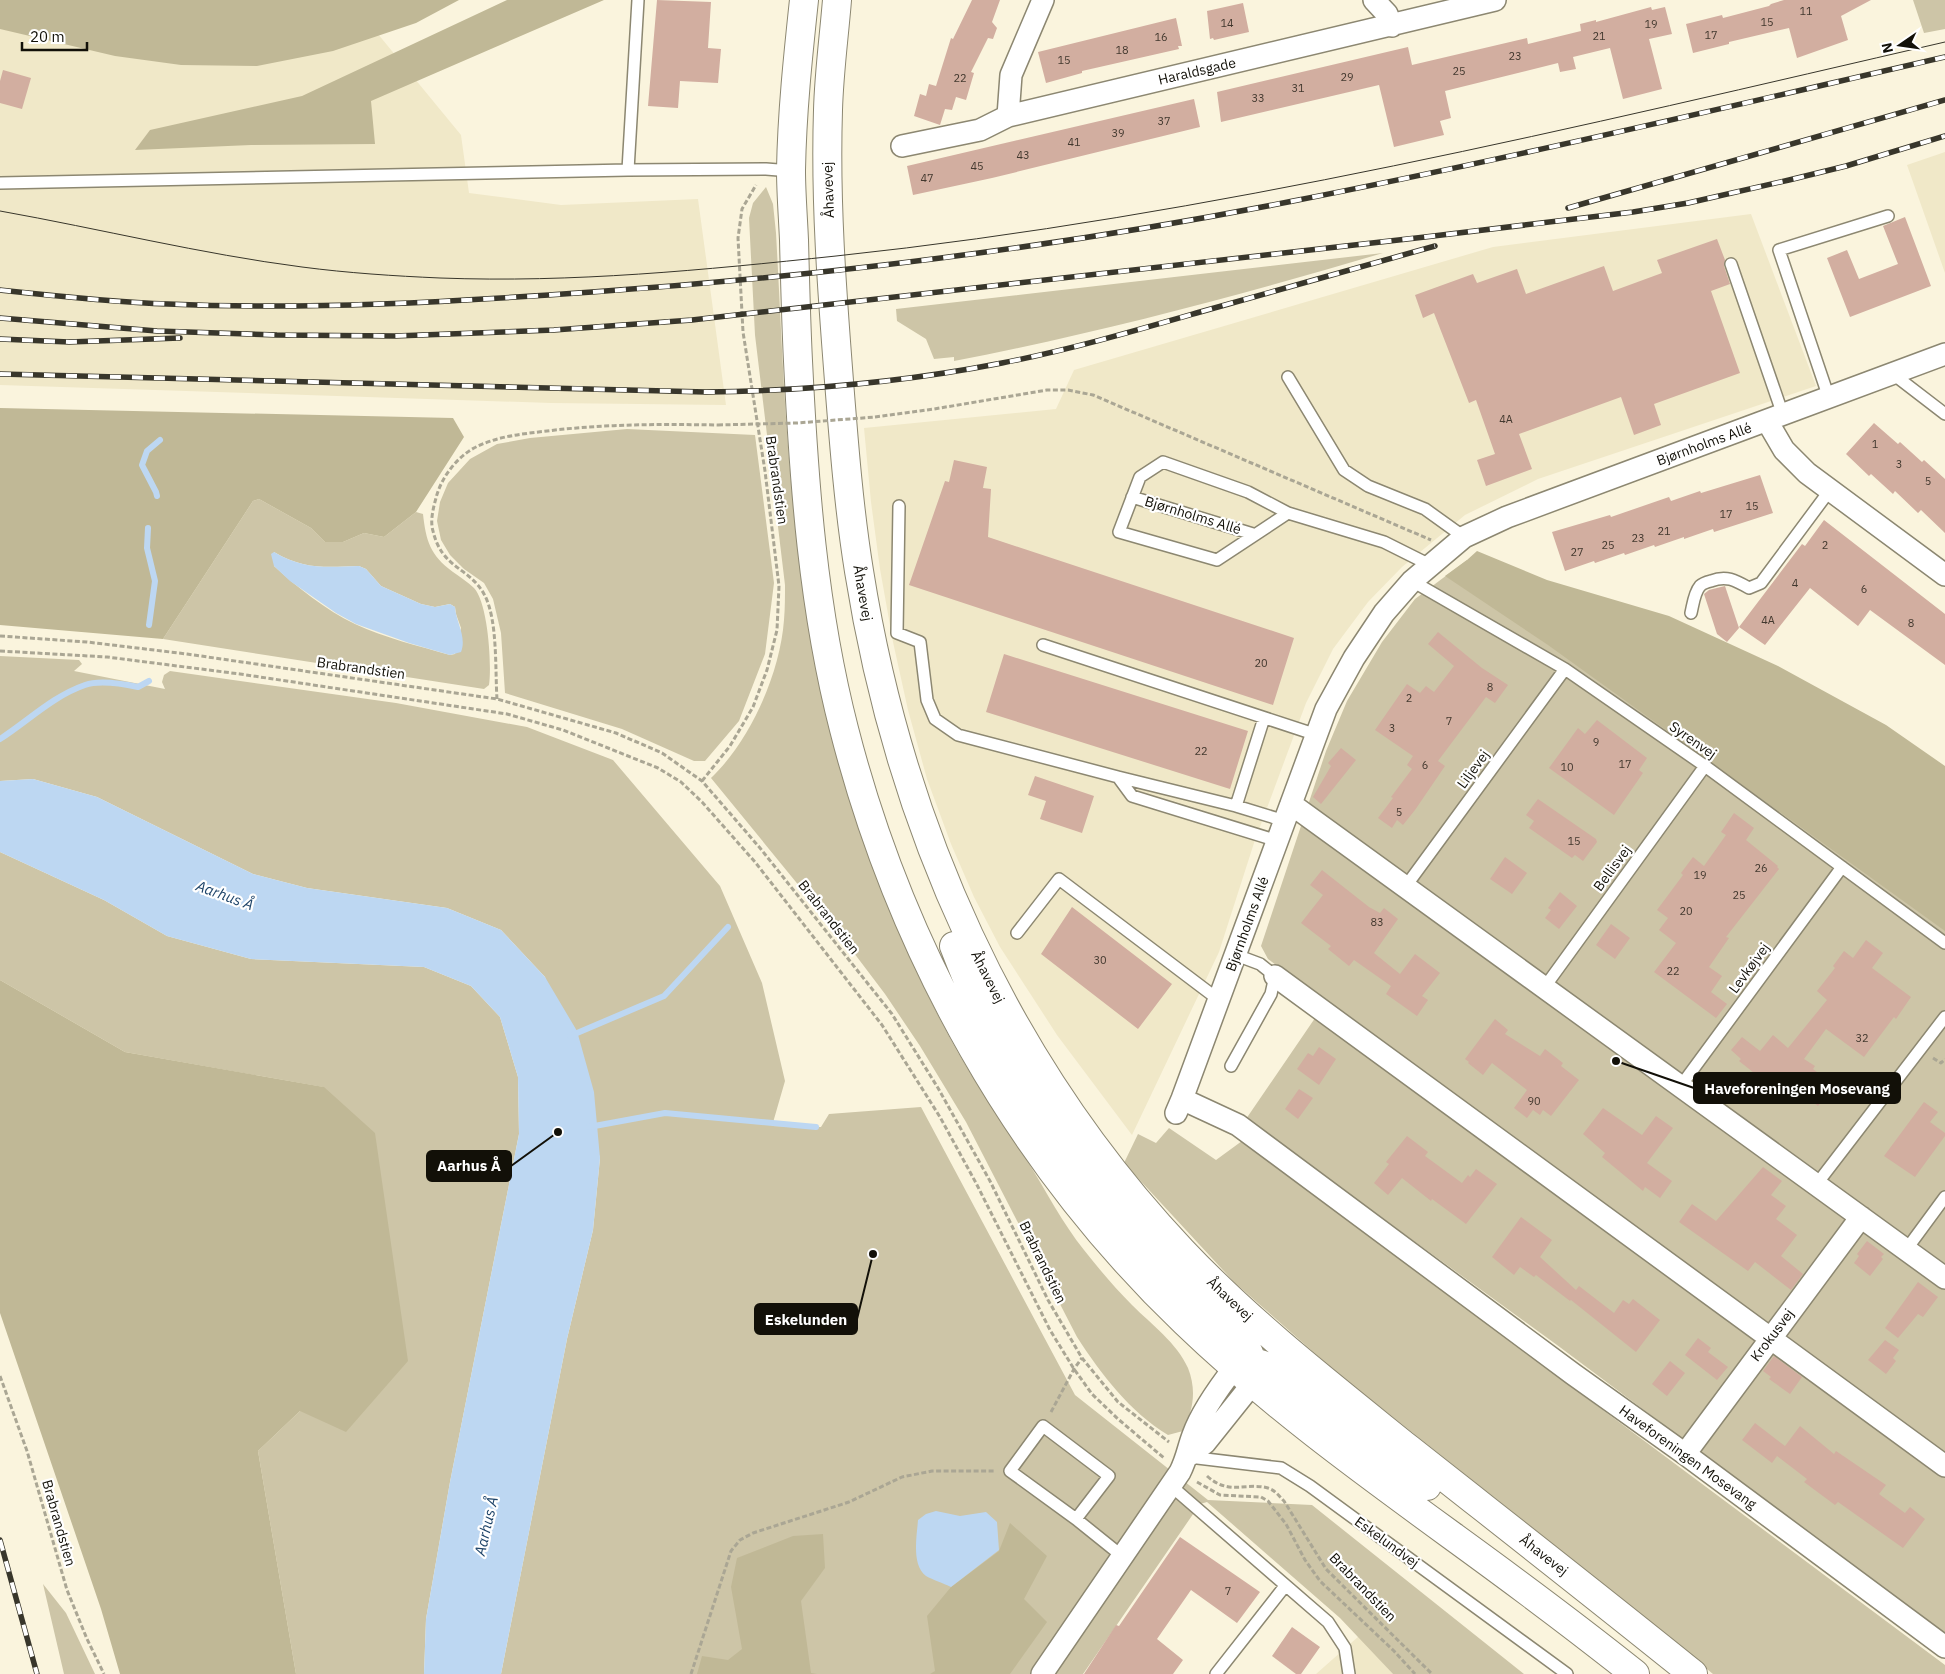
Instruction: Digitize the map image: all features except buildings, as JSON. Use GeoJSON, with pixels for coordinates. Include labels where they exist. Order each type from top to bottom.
{"type":"FeatureCollection","features":[{"type":"Feature","properties":{"kind":"main road"},"geometry":{"type":"LineString","coordinates":[[804,0],[796,82],[778,170],[808,508],[827,650],[843,725],[862,795],[886,865],[931,968],[960,1027],[1026,1134],[1103,1234],[1182,1319],[1247,1371],[1341,1454],[1525,1589],[1635,1674]]}},
{"type":"Feature","properties":{"kind":"main road","name":"Åhavevej"},"geometry":{"type":"LineString","coordinates":[[837,0],[828,105],[827,168],[833,319],[842,430],[859,572],[889,715],[909,784],[932,852],[953,904],[994,988],[1030,1052],[1099,1154],[1141,1205],[1216,1286],[1274,1338],[1371,1418],[1693,1674]]}},
{"type":"Feature","properties":{"kind":"main road"},"geometry":{"type":"LineString","coordinates":[[889,715],[922,854],[939,909],[983,1014],[1010,1066],[1080,1168],[1122,1219],[1201,1303],[1240,1339],[1247,1371]]}},
{"type":"Feature","properties":{"kind":"main road"},"geometry":{"type":"LineString","coordinates":[[1247,1371],[1264,1364],[1431,1488],[1656,1645]]}},
{"type":"Feature","properties":{"kind":"street"},"geometry":{"type":"LineString","coordinates":[[1008,116],[1011,76],[1043,0]]}},
{"type":"Feature","properties":{"kind":"street"},"geometry":{"type":"LineString","coordinates":[[1374,0],[1387,14],[1392,26]]}},
{"type":"Feature","properties":{"kind":"street","name":"Haraldsgade"},"geometry":{"type":"LineString","coordinates":[[902,146],[980,130],[1008,116],[1495,0]]}},
{"type":"Feature","properties":{"kind":"street","name":"Bjørnholms Allé"},"geometry":{"type":"LineString","coordinates":[[1179,1106],[1326,709],[1354,658],[1384,613],[1412,581],[1464,537],[1507,517],[1945,354]]}},
{"type":"Feature","properties":{"kind":"street"},"geometry":{"type":"LineString","coordinates":[[1775,418],[1784,450],[1807,473],[1945,575]]}},
{"type":"Feature","properties":{"kind":"street"},"geometry":{"type":"LineString","coordinates":[[1288,812],[1406,886],[1945,1278]]}},
{"type":"Feature","properties":{"kind":"street"},"geometry":{"type":"LineString","coordinates":[[1274,976],[1945,1466]]}},
{"type":"Feature","properties":{"kind":"street","name":"Haveforeningen Mosevang"},"geometry":{"type":"LineString","coordinates":[[1179,1106],[1238,1125],[1945,1647]]}},
{"type":"Feature","properties":{"kind":"street","name":"Krokusvej"},"geometry":{"type":"LineString","coordinates":[[1685,1454],[1860,1217]]}},
{"type":"Feature","properties":{"kind":"street"},"geometry":{"type":"LineString","coordinates":[[1046,1672],[1179,1471],[1193,1435],[1222,1384],[1247,1371]]}},
{"type":"Feature","properties":{"kind":"lane"},"geometry":{"type":"LineString","coordinates":[[628,170],[638,0]]}},
{"type":"Feature","properties":{"kind":"lane"},"geometry":{"type":"LineString","coordinates":[[0,184],[628,170],[778,170]]}},
{"type":"Feature","properties":{"kind":"lane"},"geometry":{"type":"LineString","coordinates":[[1829,398],[1779,250],[1888,216]]}},
{"type":"Feature","properties":{"kind":"lane"},"geometry":{"type":"LineString","coordinates":[[1731,264],[1775,418]]}},
{"type":"Feature","properties":{"kind":"lane"},"geometry":{"type":"LineString","coordinates":[[1892,374],[1945,414]]}},
{"type":"Feature","properties":{"kind":"lane"},"geometry":{"type":"LineString","coordinates":[[1288,377],[1344,470],[1368,486],[1425,510],[1464,537]]}},
{"type":"Feature","properties":{"kind":"lane"},"geometry":{"type":"LineString","coordinates":[[1288,513],[1253,534],[1217,560],[1119,532],[1140,477],[1163,462],[1248,492],[1288,513],[1384,542],[1430,565]]}},
{"type":"Feature","properties":{"kind":"lane"},"geometry":{"type":"LineString","coordinates":[[1691,613],[1696,592],[1700,585],[1720,577],[1730,578],[1749,588],[1761,583],[1830,490]]}},
{"type":"Feature","properties":{"kind":"lane","name":"Bjørnholms Allé"},"geometry":{"type":"LineString","coordinates":[[1132,497],[1253,534]]}},
{"type":"Feature","properties":{"kind":"lane"},"geometry":{"type":"LineString","coordinates":[[899,506],[897,633],[920,642],[927,700],[935,719],[958,735],[1236,806],[1288,812]]}},
{"type":"Feature","properties":{"kind":"lane","name":"Syrenvej"},"geometry":{"type":"LineString","coordinates":[[1412,581],[1565,669],[1705,766],[1945,943]]}},
{"type":"Feature","properties":{"kind":"lane"},"geometry":{"type":"LineString","coordinates":[[1043,645],[1316,735]]}},
{"type":"Feature","properties":{"kind":"lane","name":"Liljevej"},"geometry":{"type":"LineString","coordinates":[[1406,886],[1565,669]]}},
{"type":"Feature","properties":{"kind":"lane"},"geometry":{"type":"LineString","coordinates":[[1236,806],[1264,718]]}},
{"type":"Feature","properties":{"kind":"lane","name":"Bellisvej"},"geometry":{"type":"LineString","coordinates":[[1544,988],[1705,766]]}},
{"type":"Feature","properties":{"kind":"lane"},"geometry":{"type":"LineString","coordinates":[[1118,777],[1132,796],[1278,841]]}},
{"type":"Feature","properties":{"kind":"lane","name":"Levkøjvej"},"geometry":{"type":"LineString","coordinates":[[1680,1087],[1842,867]]}},
{"type":"Feature","properties":{"kind":"lane"},"geometry":{"type":"LineString","coordinates":[[1017,933],[1059,879],[1219,1000]]}},
{"type":"Feature","properties":{"kind":"lane"},"geometry":{"type":"LineString","coordinates":[[1231,1066],[1271,994],[1274,976],[1260,964],[1236,955]]}},
{"type":"Feature","properties":{"kind":"lane"},"geometry":{"type":"LineString","coordinates":[[1816,1185],[1945,1017]]}},
{"type":"Feature","properties":{"kind":"lane"},"geometry":{"type":"LineString","coordinates":[[1906,1250],[1945,1197]]}},
{"type":"Feature","properties":{"kind":"lane"},"geometry":{"type":"LineString","coordinates":[[1076,1519],[1109,1476],[1043,1426],[1010,1471],[1076,1519],[1122,1556]]}},
{"type":"Feature","properties":{"kind":"lane","name":"Eskelundvej"},"geometry":{"type":"LineString","coordinates":[[1179,1471],[1281,1468],[1310,1486],[1567,1674]]}},
{"type":"Feature","properties":{"kind":"lane"},"geometry":{"type":"LineString","coordinates":[[1179,1471],[1217,1525],[1328,1622],[1342,1642],[1347,1654],[1349,1674]]}},
{"type":"Feature","properties":{"kind":"lane"},"geometry":{"type":"LineString","coordinates":[[1216,1674],[1285,1586]]}},
{"type":"Feature","properties":{"kind":"path","name":"Brabrandstien"},"geometry":{"type":"LineString","coordinates":[[702,781],[730,746],[753,708],[767,670],[777,630],[779,586],[765,471],[743,332],[738,238],[742,209],[778,170]]}},
{"type":"Feature","properties":{"kind":"path"},"geometry":{"type":"LineString","coordinates":[[497,699],[494,631],[485,596],[476,583],[445,558],[432,530],[432,511],[438,489],[447,474],[459,460],[473,449],[514,435],[598,426],[797,423],[875,417]]}},
{"type":"Feature","properties":{"kind":"path","name":"Brabrandstien"},"geometry":{"type":"LineString","coordinates":[[0,636],[87,642],[178,653],[497,699],[616,733],[662,754],[702,781],[760,848],[892,1014],[938,1088],[990,1181],[1048,1300],[1082,1358],[1179,1471],[1230,1488],[1267,1487],[1276,1492],[1284,1501],[1326,1569],[1432,1674]]}},
{"type":"Feature","properties":{"kind":"path"},"geometry":{"type":"LineString","coordinates":[[0,651],[117,658],[240,674],[507,714],[564,730],[658,768],[682,782],[755,862],[882,1025],[940,1117],[976,1183],[1050,1330],[1092,1394],[1118,1420],[1179,1471],[1220,1495],[1261,1497],[1268,1501],[1286,1524],[1309,1566],[1320,1581],[1375,1632],[1415,1674]]}},
{"type":"Feature","properties":{"kind":"path"},"geometry":{"type":"LineString","coordinates":[[1043,1426],[1082,1358]]}},
{"type":"Feature","properties":{"kind":"path","name":"Brabrandstien"},"geometry":{"type":"LineString","coordinates":[[0,1376],[27,1451],[67,1590],[104,1674]]}},
{"type":"Feature","properties":{"kind":"path"},"geometry":{"type":"LineString","coordinates":[[691,1674],[731,1551],[740,1540],[753,1532],[854,1500],[902,1477],[932,1471],[1010,1471]]}},
{"type":"Feature","properties":{"kind":"shaded area"},"geometry":{"type":"Polygon","coordinates":[[[0,0],[350,0],[461,135],[469,193],[561,205],[698,199],[726,405],[551,403],[0,385],[0,0]]]}},
{"type":"Feature","properties":{"kind":"shaded area"},"geometry":{"type":"Polygon","coordinates":[[[0,0],[459,0],[416,23],[333,51],[257,66],[181,65],[115,56],[0,29],[0,0]]]}},
{"type":"Feature","properties":{"kind":"shaded area"},"geometry":{"type":"Polygon","coordinates":[[[507,0],[604,0],[371,101],[375,144],[251,145],[135,150],[150,130],[302,96],[507,0]]]}},
{"type":"Feature","properties":{"kind":"shaded area"},"geometry":{"type":"Polygon","coordinates":[[[1913,0],[1945,0],[1945,29],[1924,33],[1913,0]]]}},
{"type":"Feature","properties":{"kind":"shaded area"},"geometry":{"type":"Polygon","coordinates":[[[1945,152],[1945,273],[1907,165],[1945,152]]]}},
{"type":"Feature","properties":{"kind":"shaded area"},"geometry":{"type":"Polygon","coordinates":[[[766,187],[773,204],[776,233],[787,434],[794,514],[808,618],[820,681],[835,743],[872,865],[922,982],[960,1056],[1076,1240],[1113,1285],[1177,1350],[1188,1368],[1191,1376],[1193,1400],[1183,1431],[1168,1435],[1154,1426],[1129,1404],[1096,1365],[1077,1337],[966,1122],[920,1046],[885,994],[854,953],[711,778],[738,745],[761,705],[776,662],[784,620],[785,585],[755,335],[749,218],[753,203],[766,187]]]}},
{"type":"Feature","properties":{"kind":"shaded area"},"geometry":{"type":"Polygon","coordinates":[[[1751,214],[1816,386],[1538,479],[1465,515],[1402,567],[1368,602],[1333,649],[1306,703],[1254,843],[1219,952],[1132,1135],[1057,1035],[1000,947],[974,897],[951,844],[927,779],[908,710],[893,642],[880,569],[864,428],[1056,409],[1074,370],[1493,247],[1751,214]]]}},
{"type":"Feature","properties":{"kind":"shaded area"},"geometry":{"type":"Polygon","coordinates":[[[1383,253],[1277,284],[1116,326],[954,361],[954,357],[934,359],[926,339],[897,321],[896,309],[1383,253]]]}},
{"type":"Feature","properties":{"kind":"shaded area"},"geometry":{"type":"Polygon","coordinates":[[[0,408],[453,418],[464,437],[416,512],[384,537],[364,533],[343,542],[325,542],[311,528],[259,499],[253,501],[163,639],[0,625],[0,408]]]}},
{"type":"Feature","properties":{"kind":"shaded area"},"geometry":{"type":"Polygon","coordinates":[[[627,429],[755,435],[774,583],[765,654],[739,721],[705,761],[694,761],[622,729],[505,693],[501,633],[493,599],[484,583],[464,569],[450,555],[441,540],[437,521],[440,502],[448,483],[470,459],[497,444],[530,438],[627,429]]]}},
{"type":"Feature","properties":{"kind":"shaded area"},"geometry":{"type":"Polygon","coordinates":[[[259,499],[311,528],[325,542],[343,542],[364,533],[384,537],[416,512],[423,514],[428,540],[434,553],[445,566],[474,588],[479,596],[488,635],[489,685],[484,689],[163,639],[253,501],[259,499]],[[274,552],[274,566],[333,612],[355,624],[390,638],[450,655],[455,654],[461,628],[455,607],[450,604],[435,607],[421,604],[381,586],[366,569],[359,566],[305,565],[274,552]]]}},
{"type":"Feature","properties":{"kind":"shaded area"},"geometry":{"type":"Polygon","coordinates":[[[1477,551],[1547,580],[1669,616],[1778,666],[1886,725],[1945,766],[1945,931],[1548,645],[1445,576],[1477,551]]]}},
{"type":"Feature","properties":{"kind":"shaded area"},"geometry":{"type":"Polygon","coordinates":[[[1467,560],[1945,876],[1945,1635],[1557,1345],[1246,1119],[1326,1002],[1268,959],[1261,946],[1326,751],[1347,701],[1382,642],[1415,599],[1467,560]]]}},
{"type":"Feature","properties":{"kind":"shaded area"},"geometry":{"type":"Polygon","coordinates":[[[0,656],[79,660],[82,664],[74,671],[165,689],[162,682],[164,675],[170,671],[396,703],[527,727],[613,760],[720,886],[762,983],[785,1081],[772,1126],[821,1127],[829,1114],[921,1107],[1075,1395],[1208,1500],[1312,1505],[1524,1674],[1393,1674],[1340,1618],[1207,1502],[1200,1504],[1083,1674],[501,1674],[567,1339],[593,1230],[600,1158],[545,977],[501,930],[447,908],[307,888],[253,874],[97,797],[33,779],[0,781],[0,656]]]}},
{"type":"Feature","properties":{"kind":"shaded area"},"geometry":{"type":"Polygon","coordinates":[[[0,852],[104,900],[167,936],[251,959],[424,967],[471,986],[500,1017],[518,1077],[519,1134],[450,1482],[426,1619],[424,1674],[296,1674],[258,1451],[300,1411],[323,1087],[125,1052],[0,980],[0,852]]]}},
{"type":"Feature","properties":{"kind":"shaded area"},"geometry":{"type":"Polygon","coordinates":[[[0,980],[125,1052],[324,1087],[375,1133],[408,1361],[346,1432],[300,1411],[258,1451],[296,1674],[120,1674],[101,1609],[0,1313],[0,980]]]}},
{"type":"Feature","properties":{"kind":"shaded area"},"geometry":{"type":"Polygon","coordinates":[[[1169,1128],[1216,1160],[1242,1141],[1945,1665],[1945,1674],[1713,1674],[1607,1587],[1336,1372],[1234,1282],[1124,1163],[1138,1134],[1156,1143],[1169,1128]]]}},
{"type":"Feature","properties":{"kind":"shaded area"},"geometry":{"type":"Polygon","coordinates":[[[1010,1523],[1047,1556],[1024,1599],[1047,1622],[1010,1674],[930,1674],[935,1671],[927,1616],[951,1587],[999,1551],[1010,1523]]]}},
{"type":"Feature","properties":{"kind":"shaded area"},"geometry":{"type":"Polygon","coordinates":[[[823,1534],[825,1568],[801,1601],[811,1673],[817,1674],[697,1674],[702,1656],[728,1660],[742,1649],[731,1587],[737,1558],[793,1536],[823,1534]]]}},
{"type":"Feature","properties":{"kind":"shaded area"},"geometry":{"type":"Polygon","coordinates":[[[43,1584],[66,1613],[95,1674],[64,1674],[43,1584]]]}},
{"type":"Feature","properties":{"kind":"shaded area"},"geometry":{"type":"Polygon","coordinates":[[[1359,1636],[1393,1674],[1316,1674],[1359,1636]]]}},
{"type":"Feature","properties":{"kind":"water"},"geometry":{"type":"Polygon","coordinates":[[[274,552],[305,565],[326,567],[359,566],[366,569],[381,586],[421,604],[435,607],[450,604],[455,607],[462,635],[463,646],[461,652],[450,655],[356,624],[336,613],[290,581],[274,566],[271,554],[274,552]]]}},
{"type":"Feature","properties":{"kind":"water"},"geometry":{"type":"Polygon","coordinates":[[[33,779],[97,797],[253,874],[307,888],[447,908],[501,930],[545,977],[577,1031],[594,1092],[600,1158],[593,1230],[567,1339],[501,1674],[424,1674],[426,1619],[450,1482],[519,1134],[518,1077],[500,1017],[471,986],[424,967],[251,959],[167,936],[104,900],[0,852],[0,781],[33,779]]]}},
{"type":"Feature","properties":{"kind":"water"},"geometry":{"type":"Polygon","coordinates":[[[936,1511],[960,1516],[986,1512],[997,1522],[999,1550],[951,1587],[926,1576],[918,1565],[916,1541],[918,1520],[926,1514],[936,1511]]]}},
{"type":"Feature","properties":{"kind":"waterway"},"geometry":{"type":"LineString","coordinates":[[157,496],[142,465],[147,451],[160,440]]}},
{"type":"Feature","properties":{"kind":"waterway"},"geometry":{"type":"LineString","coordinates":[[148,528],[147,548],[155,581],[149,625]]}},
{"type":"Feature","properties":{"kind":"waterway"},"geometry":{"type":"LineString","coordinates":[[0,739],[51,702],[85,685],[104,683],[138,687],[149,681]]}},
{"type":"Feature","properties":{"kind":"waterway"},"geometry":{"type":"LineString","coordinates":[[570,1036],[664,996],[728,927]]}},
{"type":"Feature","properties":{"kind":"waterway"},"geometry":{"type":"LineString","coordinates":[[589,1127],[665,1113],[816,1127]]}},
{"type":"Feature","properties":{"kind":"tram line"},"geometry":{"type":"LineString","coordinates":[[0,211],[264,262],[354,273],[423,277],[539,279],[737,266],[977,239],[1116,218],[1255,193],[1532,137],[1945,42]]}},
{"type":"Feature","properties":{"kind":"railway"},"geometry":{"type":"LineString","coordinates":[[0,290],[147,303],[221,306],[433,302],[767,278],[942,258],[1116,233],[1288,202],[1700,114],[1945,57]]}},
{"type":"Feature","properties":{"kind":"railway"},"geometry":{"type":"LineString","coordinates":[[1568,208],[1945,100]]}},
{"type":"Feature","properties":{"kind":"railway"},"geometry":{"type":"LineString","coordinates":[[0,318],[157,331],[395,336],[554,330],[692,320],[1633,212],[1688,203],[1789,180],[1846,166],[1945,136]]}},
{"type":"Feature","properties":{"kind":"railway"},"geometry":{"type":"LineString","coordinates":[[0,374],[706,392],[781,390],[855,384],[965,370],[1052,352],[1435,246]]}},
{"type":"Feature","properties":{"kind":"railway"},"geometry":{"type":"LineString","coordinates":[[0,339],[69,342],[180,338]]}},
{"type":"Feature","properties":{"kind":"railway"},"geometry":{"type":"LineString","coordinates":[[0,1540],[37,1674]]}},
{"type":"Feature","properties":{"kind":"place","name":"Haveforeningen Mosevang"},"geometry":{"type":"Point","coordinates":[1616,1061]}},
{"type":"Feature","properties":{"kind":"place","name":"Aarhus Å"},"geometry":{"type":"Point","coordinates":[558,1132]}},
{"type":"Feature","properties":{"kind":"place","name":"Eskelunden"},"geometry":{"type":"Point","coordinates":[873,1254]}}]}
